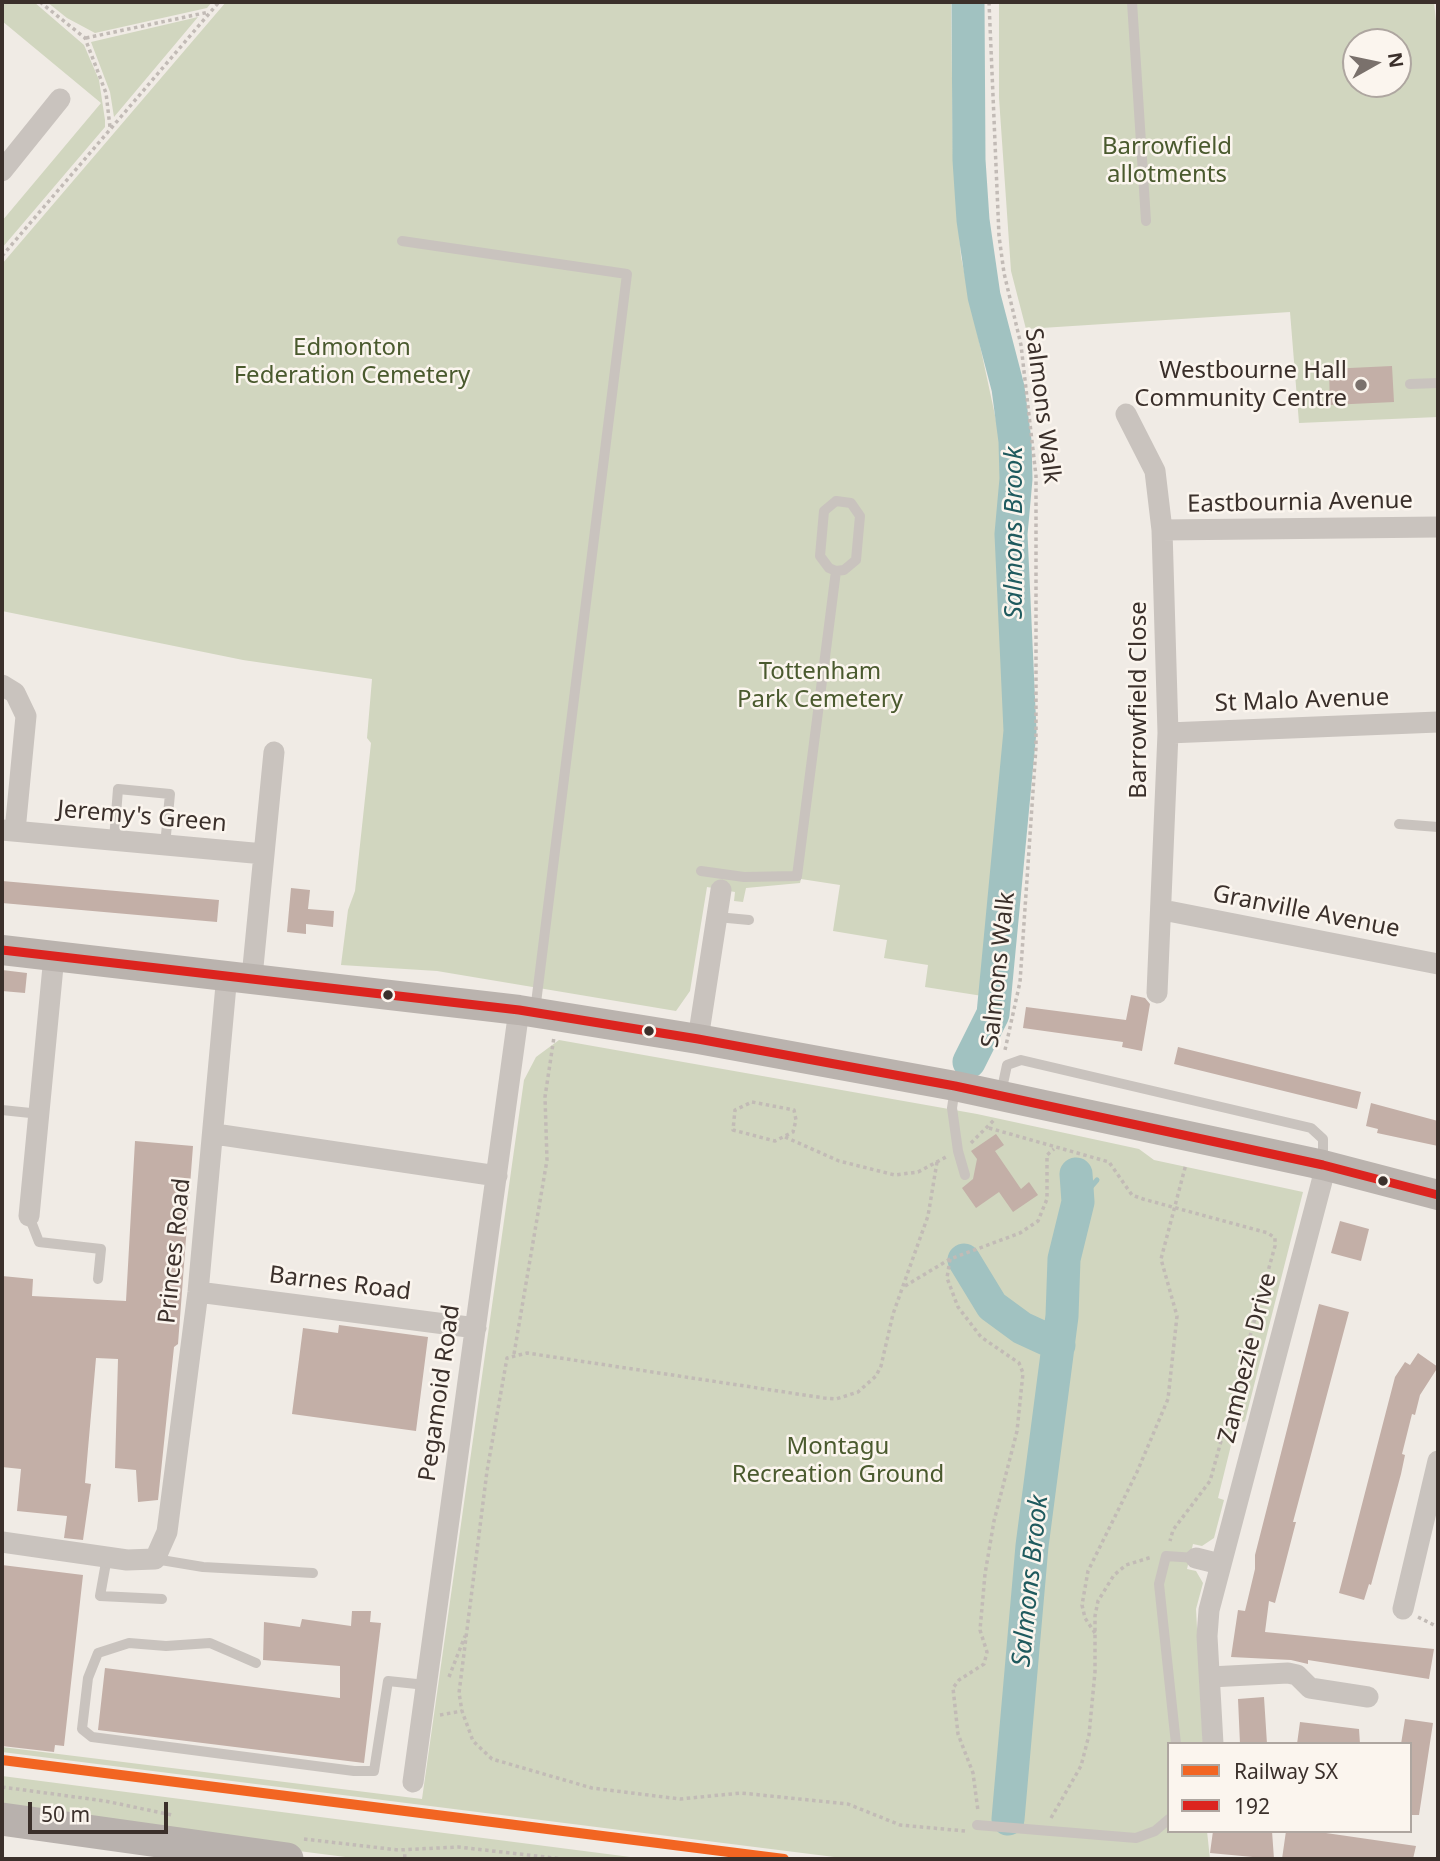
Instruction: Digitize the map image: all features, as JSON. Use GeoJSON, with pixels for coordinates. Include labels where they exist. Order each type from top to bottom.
{"type":"FeatureCollection","features":[{"type":"Feature","properties":{"kind":"main road"},"geometry":{"type":"LineString","coordinates":[[2,950],[527,1012],[698,1039],[955,1086],[999,1105],[1323,1165],[1438,1195]]}},
{"type":"Feature","properties":{"kind":"main road"},"geometry":{"type":"LineString","coordinates":[[2,1819],[291,1848]]}},
{"type":"Feature","properties":{"kind":"street"},"geometry":{"type":"LineString","coordinates":[[2,171],[60,99]]}},
{"type":"Feature","properties":{"kind":"street","name":"Barrowfield Close"},"geometry":{"type":"LineString","coordinates":[[1126,414],[1155,471],[1162,530],[1168,733],[1163,910],[1157,993]]}},
{"type":"Feature","properties":{"kind":"street","name":"Eastbournia Avenue"},"geometry":{"type":"LineString","coordinates":[[1162,530],[1438,527]]}},
{"type":"Feature","properties":{"kind":"street","name":"Jeremy's Green"},"geometry":{"type":"LineString","coordinates":[[2,685],[15,694],[26,716],[8,831],[264,854]]}},
{"type":"Feature","properties":{"kind":"street","name":"St Malo Avenue"},"geometry":{"type":"LineString","coordinates":[[1168,733],[1438,722]]}},
{"type":"Feature","properties":{"kind":"street"},"geometry":{"type":"LineString","coordinates":[[240,976],[264,854],[274,752]]}},
{"type":"Feature","properties":{"kind":"street"},"geometry":{"type":"LineString","coordinates":[[698,1039],[722,882]]}},
{"type":"Feature","properties":{"kind":"street","name":"Granville Avenue"},"geometry":{"type":"LineString","coordinates":[[1163,910],[1438,964]]}},
{"type":"Feature","properties":{"kind":"street"},"geometry":{"type":"LineString","coordinates":[[29,1216],[54,956]]}},
{"type":"Feature","properties":{"kind":"street","name":"Princes Road"},"geometry":{"type":"LineString","coordinates":[[155,1559],[167,1532],[215,1134],[240,976]]}},
{"type":"Feature","properties":{"kind":"street","name":"Pegamoid Road"},"geometry":{"type":"LineString","coordinates":[[413,1782],[497,1176],[527,1012]]}},
{"type":"Feature","properties":{"kind":"street"},"geometry":{"type":"LineString","coordinates":[[215,1134],[497,1176]]}},
{"type":"Feature","properties":{"kind":"street","name":"Zambezie Drive"},"geometry":{"type":"LineString","coordinates":[[1213,1742],[1207,1622],[1323,1165]]}},
{"type":"Feature","properties":{"kind":"street","name":"Barnes Road"},"geometry":{"type":"LineString","coordinates":[[198,1292],[476,1328]]}},
{"type":"Feature","properties":{"kind":"street"},"geometry":{"type":"LineString","coordinates":[[1403,1609],[1438,1461]]}},
{"type":"Feature","properties":{"kind":"street"},"geometry":{"type":"LineString","coordinates":[[2,1542],[107,1557],[155,1559]]}},
{"type":"Feature","properties":{"kind":"street"},"geometry":{"type":"LineString","coordinates":[[1196,1558],[1220,1564]]}},
{"type":"Feature","properties":{"kind":"street"},"geometry":{"type":"LineString","coordinates":[[1210,1677],[1288,1673],[1297,1675],[1310,1688],[1368,1697]]}},
{"type":"Feature","properties":{"kind":"lane"},"geometry":{"type":"LineString","coordinates":[[1132,2],[1146,221]]}},
{"type":"Feature","properties":{"kind":"lane"},"geometry":{"type":"LineString","coordinates":[[402,241],[627,274],[527,1012]]}},
{"type":"Feature","properties":{"kind":"lane"},"geometry":{"type":"LineString","coordinates":[[1410,384],[1438,383]]}},
{"type":"Feature","properties":{"kind":"lane"},"geometry":{"type":"LineString","coordinates":[[844,500],[851,503],[860,516],[859,538],[856,560],[844,570],[836,571],[829,568],[820,556],[820,533],[824,511],[836,501],[844,500]]}},
{"type":"Feature","properties":{"kind":"lane"},"geometry":{"type":"LineString","coordinates":[[701,871],[722,882],[744,877],[797,876],[836,571]]}},
{"type":"Feature","properties":{"kind":"lane"},"geometry":{"type":"LineString","coordinates":[[114,841],[118,789],[170,794],[165,845]]}},
{"type":"Feature","properties":{"kind":"lane"},"geometry":{"type":"LineString","coordinates":[[1399,824],[1438,827]]}},
{"type":"Feature","properties":{"kind":"lane"},"geometry":{"type":"LineString","coordinates":[[717,917],[750,920]]}},
{"type":"Feature","properties":{"kind":"lane"},"geometry":{"type":"LineString","coordinates":[[999,1105],[1007,1065],[1021,1060],[1311,1128],[1323,1139],[1323,1165]]}},
{"type":"Feature","properties":{"kind":"lane"},"geometry":{"type":"LineString","coordinates":[[955,1086],[952,1108],[957,1151],[965,1175]]}},
{"type":"Feature","properties":{"kind":"lane"},"geometry":{"type":"LineString","coordinates":[[2,1110],[40,1114]]}},
{"type":"Feature","properties":{"kind":"lane"},"geometry":{"type":"LineString","coordinates":[[29,1216],[39,1242],[101,1249],[98,1279]]}},
{"type":"Feature","properties":{"kind":"lane"},"geometry":{"type":"LineString","coordinates":[[1176,1742],[1159,1584],[1166,1556],[1196,1558]]}},
{"type":"Feature","properties":{"kind":"lane"},"geometry":{"type":"LineString","coordinates":[[107,1557],[100,1596],[162,1599]]}},
{"type":"Feature","properties":{"kind":"lane"},"geometry":{"type":"LineString","coordinates":[[155,1559],[203,1567],[313,1573]]}},
{"type":"Feature","properties":{"kind":"lane"},"geometry":{"type":"LineString","coordinates":[[256,1663],[234,1651],[210,1643],[166,1646],[129,1643],[98,1653],[88,1678],[82,1729],[92,1737],[354,1771],[374,1771],[388,1681],[426,1685]]}},
{"type":"Feature","properties":{"kind":"lane"},"geometry":{"type":"LineString","coordinates":[[977,1825],[1136,1838],[1155,1831],[1167,1821]]}},
{"type":"Feature","properties":{"kind":"path"},"geometry":{"type":"LineString","coordinates":[[40,2],[85,38],[106,93],[110,129]]}},
{"type":"Feature","properties":{"kind":"path"},"geometry":{"type":"LineString","coordinates":[[2,256],[219,2]]}},
{"type":"Feature","properties":{"kind":"path","name":"Salmons Walk"},"geometry":{"type":"LineString","coordinates":[[989,2],[999,236],[1004,273],[1021,345],[1036,476],[1036,747],[1020,982],[1004,1052],[1007,1065]]}},
{"type":"Feature","properties":{"kind":"path"},"geometry":{"type":"LineString","coordinates":[[85,38],[211,11]]}},
{"type":"Feature","properties":{"kind":"path"},"geometry":{"type":"LineString","coordinates":[[555,1034],[545,1097],[547,1160],[514,1354],[504,1364],[461,1671],[462,1711],[473,1741],[492,1759],[592,1787],[680,1799],[741,1793],[848,1804],[900,1825],[976,1832],[977,1825]]}},
{"type":"Feature","properties":{"kind":"path"},"geometry":{"type":"LineString","coordinates":[[785,1137],[795,1128],[794,1110],[752,1102],[734,1110],[733,1129],[775,1140],[785,1137],[839,1161],[895,1175],[918,1172],[957,1151],[989,1128],[999,1105]]}},
{"type":"Feature","properties":{"kind":"path"},"geometry":{"type":"LineString","coordinates":[[989,1128],[1109,1162],[1132,1195],[1268,1233],[1276,1242],[1210,1481],[1173,1530],[1166,1556],[1138,1559],[1114,1575],[1098,1601],[1094,1703],[1089,1735],[1075,1779],[1042,1831]]}},
{"type":"Feature","properties":{"kind":"path"},"geometry":{"type":"LineString","coordinates":[[904,1287],[950,1259],[1020,1233],[1038,1221],[1047,1199],[1047,1155],[1055,1148]]}},
{"type":"Feature","properties":{"kind":"path"},"geometry":{"type":"LineString","coordinates":[[514,1354],[527,1353],[836,1399],[858,1392],[876,1376],[881,1366],[893,1314],[928,1216],[937,1161]]}},
{"type":"Feature","properties":{"kind":"path"},"geometry":{"type":"LineString","coordinates":[[1095,1633],[1085,1618],[1082,1605],[1088,1572],[1137,1472],[1168,1399],[1177,1315],[1161,1259],[1186,1164]]}},
{"type":"Feature","properties":{"kind":"path"},"geometry":{"type":"LineString","coordinates":[[950,1259],[947,1278],[958,1307],[981,1337],[1019,1363],[1023,1373],[1017,1431],[994,1521],[985,1574],[980,1630],[988,1652],[984,1664],[959,1680],[953,1688],[958,1734],[973,1773],[978,1806]]}},
{"type":"Feature","properties":{"kind":"path"},"geometry":{"type":"LineString","coordinates":[[436,1716],[462,1711]]}},
{"type":"Feature","properties":{"kind":"path"},"geometry":{"type":"LineString","coordinates":[[2,1787],[105,1801],[178,1816]]}},
{"type":"Feature","properties":{"kind":"path"},"geometry":{"type":"LineString","coordinates":[[291,1848],[398,1850],[458,1847],[564,1859]]}},
{"type":"Feature","properties":{"kind":"green space"},"geometry":{"type":"Polygon","coordinates":[[[2,2],[34,2],[84,45],[99,80],[105,127],[2,248],[2,221],[101,103],[2,21],[2,2]]]}},
{"type":"Feature","properties":{"kind":"green space"},"geometry":{"type":"Polygon","coordinates":[[[47,2],[212,2],[207,8],[95,33],[67,18],[47,2]]]}},
{"type":"Feature","properties":{"kind":"green space","name":"Edmonton Federation Cemetery"},"geometry":{"type":"Polygon","coordinates":[[[226,2],[951,2],[953,156],[961,257],[999,434],[1000,470],[1012,472],[1007,535],[1013,608],[1015,728],[989,997],[925,987],[928,965],[884,958],[887,940],[833,931],[840,885],[801,879],[800,883],[746,888],[743,902],[734,901],[735,892],[707,887],[690,991],[676,1011],[437,971],[341,965],[348,910],[355,891],[371,743],[367,738],[372,679],[243,660],[2,611],[2,264],[226,2]]]}},
{"type":"Feature","properties":{"kind":"green space","name":"Barrowfield allotments"},"geometry":{"type":"Polygon","coordinates":[[[999,2],[1434,2],[1438,40],[1438,417],[1299,423],[1290,312],[1026,329],[1011,271],[999,98],[999,2]]]}},
{"type":"Feature","properties":{"kind":"green space"},"geometry":{"type":"Polygon","coordinates":[[[198,17],[114,117],[110,92],[91,42],[198,17]]]}},
{"type":"Feature","properties":{"kind":"green space","name":"Montagu Recreation Ground"},"geometry":{"type":"Polygon","coordinates":[[[559,1040],[977,1114],[1139,1149],[1154,1160],[1303,1192],[1245,1421],[1236,1425],[1218,1498],[1224,1500],[1214,1538],[1202,1546],[1193,1544],[1187,1569],[1196,1571],[1203,1583],[1196,1609],[1203,1742],[1167,1742],[1167,1833],[1207,1833],[1210,1859],[850,1859],[2,1752],[2,1747],[422,1799],[524,1080],[536,1057],[559,1040]]]}},
{"type":"Feature","properties":{"kind":"green space"},"geometry":{"type":"Polygon","coordinates":[[[2,1776],[646,1859],[361,1859],[2,1813],[2,1776]]]}},
{"type":"Feature","properties":{"kind":"building","name":"Westbourne Hall Community Centre"},"geometry":{"type":"Polygon","coordinates":[[[1392,366],[1394,402],[1330,405],[1329,369],[1392,366]]]}},
{"type":"Feature","properties":{"kind":"building"},"geometry":{"type":"Polygon","coordinates":[[[2,881],[219,900],[217,922],[2,903],[2,881]]]}},
{"type":"Feature","properties":{"kind":"building"},"geometry":{"type":"Polygon","coordinates":[[[291,888],[310,890],[308,909],[334,911],[333,927],[306,924],[306,934],[287,932],[291,888]]]}},
{"type":"Feature","properties":{"kind":"building"},"geometry":{"type":"Polygon","coordinates":[[[2,970],[27,973],[25,993],[2,991],[2,970]]]}},
{"type":"Feature","properties":{"kind":"building"},"geometry":{"type":"Polygon","coordinates":[[[1131,995],[1145,998],[1150,1004],[1142,1051],[1122,1047],[1123,1042],[1023,1028],[1026,1007],[1126,1020],[1131,995]]]}},
{"type":"Feature","properties":{"kind":"building"},"geometry":{"type":"Polygon","coordinates":[[[1178,1047],[1361,1092],[1357,1109],[1174,1064],[1178,1047]]]}},
{"type":"Feature","properties":{"kind":"building"},"geometry":{"type":"Polygon","coordinates":[[[1371,1103],[1438,1121],[1438,1146],[1377,1133],[1378,1129],[1366,1126],[1371,1103]]]}},
{"type":"Feature","properties":{"kind":"building"},"geometry":{"type":"Polygon","coordinates":[[[996,1134],[1004,1145],[995,1151],[1021,1189],[1029,1182],[1038,1195],[1013,1212],[999,1192],[976,1208],[962,1188],[973,1179],[977,1159],[971,1151],[996,1134]]]}},
{"type":"Feature","properties":{"kind":"building"},"geometry":{"type":"Polygon","coordinates":[[[135,1141],[193,1146],[178,1344],[174,1347],[158,1500],[138,1502],[136,1470],[115,1468],[118,1359],[96,1358],[85,1483],[91,1484],[83,1540],[64,1538],[67,1516],[17,1511],[21,1469],[2,1467],[2,1276],[33,1279],[32,1296],[126,1301],[135,1141]]]}},
{"type":"Feature","properties":{"kind":"building"},"geometry":{"type":"Polygon","coordinates":[[[1340,1221],[1369,1229],[1361,1261],[1331,1253],[1340,1221]]]}},
{"type":"Feature","properties":{"kind":"building"},"geometry":{"type":"Polygon","coordinates":[[[1319,1304],[1349,1312],[1293,1522],[1296,1522],[1275,1603],[1269,1601],[1265,1632],[1434,1649],[1429,1679],[1308,1660],[1308,1664],[1291,1660],[1231,1657],[1238,1610],[1245,1611],[1255,1569],[1255,1555],[1319,1304]]]}},
{"type":"Feature","properties":{"kind":"building"},"geometry":{"type":"Polygon","coordinates":[[[339,1325],[428,1337],[416,1431],[292,1414],[303,1328],[338,1333],[339,1325]]]}},
{"type":"Feature","properties":{"kind":"building"},"geometry":{"type":"Polygon","coordinates":[[[1418,1353],[1438,1367],[1420,1395],[1415,1415],[1412,1414],[1402,1454],[1405,1455],[1401,1474],[1371,1585],[1369,1584],[1364,1600],[1339,1593],[1395,1377],[1405,1362],[1410,1365],[1418,1353]]]}},
{"type":"Feature","properties":{"kind":"building"},"geometry":{"type":"Polygon","coordinates":[[[2,1565],[83,1575],[64,1746],[55,1745],[54,1752],[2,1746],[2,1565]]]}},
{"type":"Feature","properties":{"kind":"building"},"geometry":{"type":"Polygon","coordinates":[[[352,1611],[371,1611],[370,1622],[381,1623],[364,1763],[98,1730],[105,1668],[340,1698],[340,1666],[263,1660],[264,1622],[300,1627],[302,1619],[351,1626],[352,1611]]]}},
{"type":"Feature","properties":{"kind":"building"},"geometry":{"type":"Polygon","coordinates":[[[1264,1697],[1267,1742],[1240,1742],[1238,1699],[1264,1697]]]}},
{"type":"Feature","properties":{"kind":"building"},"geometry":{"type":"Polygon","coordinates":[[[1405,1719],[1433,1723],[1419,1815],[1412,1815],[1412,1742],[1401,1742],[1405,1719]]]}},
{"type":"Feature","properties":{"kind":"building"},"geometry":{"type":"Polygon","coordinates":[[[1300,1722],[1359,1729],[1360,1742],[1297,1742],[1300,1722]]]}},
{"type":"Feature","properties":{"kind":"building"},"geometry":{"type":"Polygon","coordinates":[[[1213,1833],[1272,1833],[1274,1859],[1210,1853],[1213,1833]]]}},
{"type":"Feature","properties":{"kind":"building"},"geometry":{"type":"Polygon","coordinates":[[[1286,1833],[1326,1833],[1416,1846],[1413,1859],[1282,1859],[1286,1833]]]}},
{"type":"Feature","properties":{"kind":"waterway","name":"Salmons Brook"},"geometry":{"type":"LineString","coordinates":[[968,2],[969,160],[973,220],[984,296],[1008,388],[1015,441],[1016,479],[1011,534],[1020,731],[993,1014],[969,1062]]}},
{"type":"Feature","properties":{"kind":"waterway","name":"Salmons Brook"},"geometry":{"type":"LineString","coordinates":[[1008,1819],[1032,1546],[1062,1316],[1064,1259],[1078,1202],[1076,1174]]}},
{"type":"Feature","properties":{"kind":"waterway"},"geometry":{"type":"LineString","coordinates":[[1078,1202],[1097,1180]]}},
{"type":"Feature","properties":{"kind":"waterway","name":"Salmons Brook"},"geometry":{"type":"LineString","coordinates":[[964,1260],[992,1306],[1022,1328],[1059,1345]]}},
{"type":"Feature","properties":{"kind":"rail line","name":"SX"},"geometry":{"type":"LineString","coordinates":[[2,1760],[784,1859]]}},
{"type":"Feature","properties":{"kind":"transit line","name":"192"},"geometry":{"type":"LineString","coordinates":[[2,950],[519,1010],[698,1039],[955,1086],[1323,1165],[1438,1195]]}},
{"type":"Feature","properties":{"kind":"place","name":"Westbourne Hall Community Centre"},"geometry":{"type":"Point","coordinates":[1361,385]}},
{"type":"Feature","properties":{"kind":"park label","name":"Tottenham Park Cemetery"},"geometry":{"type":"Point","coordinates":[820,686]}}]}
